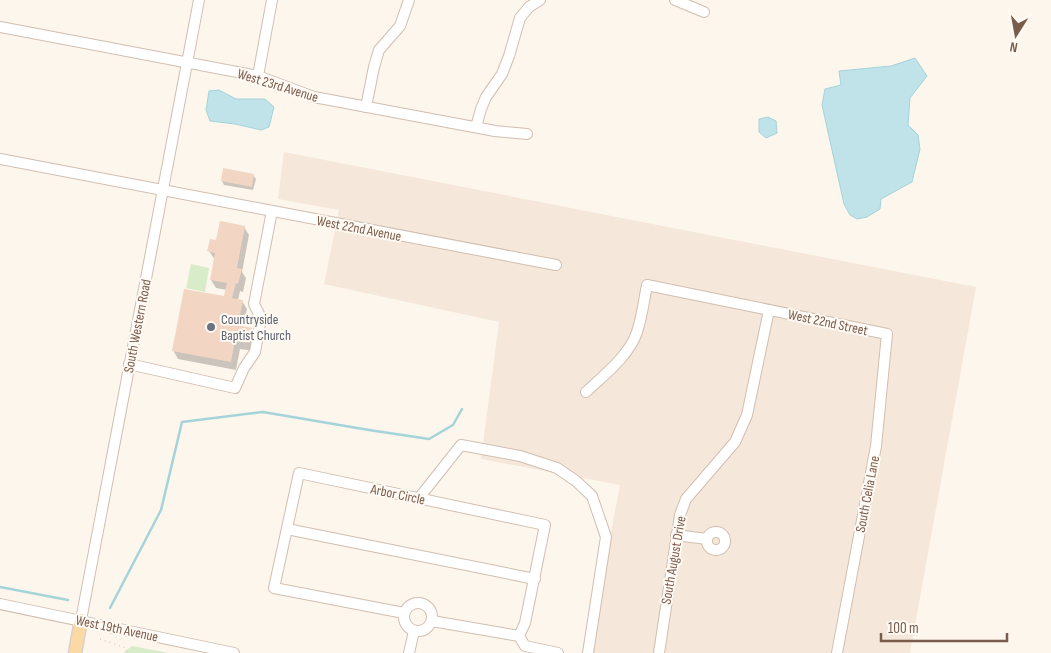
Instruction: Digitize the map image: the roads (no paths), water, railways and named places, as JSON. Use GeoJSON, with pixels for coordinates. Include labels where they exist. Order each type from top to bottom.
{"type":"FeatureCollection","features":[{"type":"Feature","properties":{"kind":"main road","name":"South Western Road"},"geometry":{"type":"LineString","coordinates":[[74,653],[81,620]]}},
{"type":"Feature","properties":{"kind":"street","name":"South Western Road"},"geometry":{"type":"LineString","coordinates":[[81,620],[199,0]]}},
{"type":"Feature","properties":{"kind":"street"},"geometry":{"type":"LineString","coordinates":[[258,76],[272,0]]}},
{"type":"Feature","properties":{"kind":"street"},"geometry":{"type":"LineString","coordinates":[[366,107],[379,50],[400,26],[409,0]]}},
{"type":"Feature","properties":{"kind":"street"},"geometry":{"type":"LineString","coordinates":[[476,127],[486,98],[502,74],[520,18],[529,7],[540,0]]}},
{"type":"Feature","properties":{"kind":"street"},"geometry":{"type":"LineString","coordinates":[[676,0],[704,12]]}},
{"type":"Feature","properties":{"kind":"street","name":"West 23rd Avenue"},"geometry":{"type":"LineString","coordinates":[[0,27],[258,76],[314,97],[476,127],[527,134]]}},
{"type":"Feature","properties":{"kind":"street","name":"West 22nd Avenue"},"geometry":{"type":"LineString","coordinates":[[0,159],[556,265]]}},
{"type":"Feature","properties":{"kind":"street"},"geometry":{"type":"LineString","coordinates":[[130,364],[235,388],[244,368],[255,352],[261,318],[254,304],[272,212]]}},
{"type":"Feature","properties":{"kind":"street"},"geometry":{"type":"LineString","coordinates":[[586,392],[615,364],[631,345],[637,332],[647,285],[769,310]]}},
{"type":"Feature","properties":{"kind":"street","name":"West 22nd Street"},"geometry":{"type":"LineString","coordinates":[[769,310],[887,334]]}},
{"type":"Feature","properties":{"kind":"street","name":"South August Drive"},"geometry":{"type":"LineString","coordinates":[[659,653],[680,515],[686,498],[735,442],[747,415],[769,310]]}},
{"type":"Feature","properties":{"kind":"street","name":"South Celia Lane"},"geometry":{"type":"LineString","coordinates":[[836,653],[876,446],[887,334]]}},
{"type":"Feature","properties":{"kind":"street"},"geometry":{"type":"LineString","coordinates":[[419,498],[461,445],[520,456],[557,468],[576,481],[592,496],[606,537],[588,653]]}},
{"type":"Feature","properties":{"kind":"street","name":"Arbor Circle"},"geometry":{"type":"LineString","coordinates":[[404,613],[274,588],[299,473],[545,525],[525,623],[519,636]]}},
{"type":"Feature","properties":{"kind":"street"},"geometry":{"type":"LineString","coordinates":[[287,529],[534,579]]}},
{"type":"Feature","properties":{"kind":"street"},"geometry":{"type":"LineString","coordinates":[[676,535],[707,539]]}},
{"type":"Feature","properties":{"kind":"street"},"geometry":{"type":"LineString","coordinates":[[413,603],[422,603],[430,608],[433,616],[432,621],[423,630],[414,630],[407,626],[404,613],[413,603]]}},
{"type":"Feature","properties":{"kind":"street","name":"West 19th Avenue"},"geometry":{"type":"LineString","coordinates":[[0,604],[228,652]]}},
{"type":"Feature","properties":{"kind":"street"},"geometry":{"type":"LineString","coordinates":[[432,621],[519,636],[525,646],[558,653]]}},
{"type":"Feature","properties":{"kind":"street"},"geometry":{"type":"LineString","coordinates":[[409,653],[414,630]]}},
{"type":"Feature","properties":{"kind":"water"},"geometry":{"type":"Polygon","coordinates":[[[915,58],[927,76],[910,98],[908,125],[918,135],[920,149],[912,182],[881,199],[880,209],[867,217],[857,219],[850,215],[844,204],[822,105],[825,89],[841,85],[839,71],[891,66],[915,58]]]}},
{"type":"Feature","properties":{"kind":"water"},"geometry":{"type":"Polygon","coordinates":[[[219,90],[236,99],[265,99],[274,107],[269,127],[261,130],[210,121],[206,110],[209,91],[219,90]]]}},
{"type":"Feature","properties":{"kind":"water"},"geometry":{"type":"Polygon","coordinates":[[[768,117],[776,121],[777,133],[766,138],[759,132],[759,119],[768,117]]]}},
{"type":"Feature","properties":{"kind":"waterway"},"geometry":{"type":"LineString","coordinates":[[110,608],[161,510],[182,422],[263,412],[429,439],[453,425],[462,409]]}},
{"type":"Feature","properties":{"kind":"waterway"},"geometry":{"type":"LineString","coordinates":[[0,587],[68,600]]}},
{"type":"Feature","properties":{"kind":"place","name":"Countryside Baptist Church"},"geometry":{"type":"Point","coordinates":[211,327]}}]}
